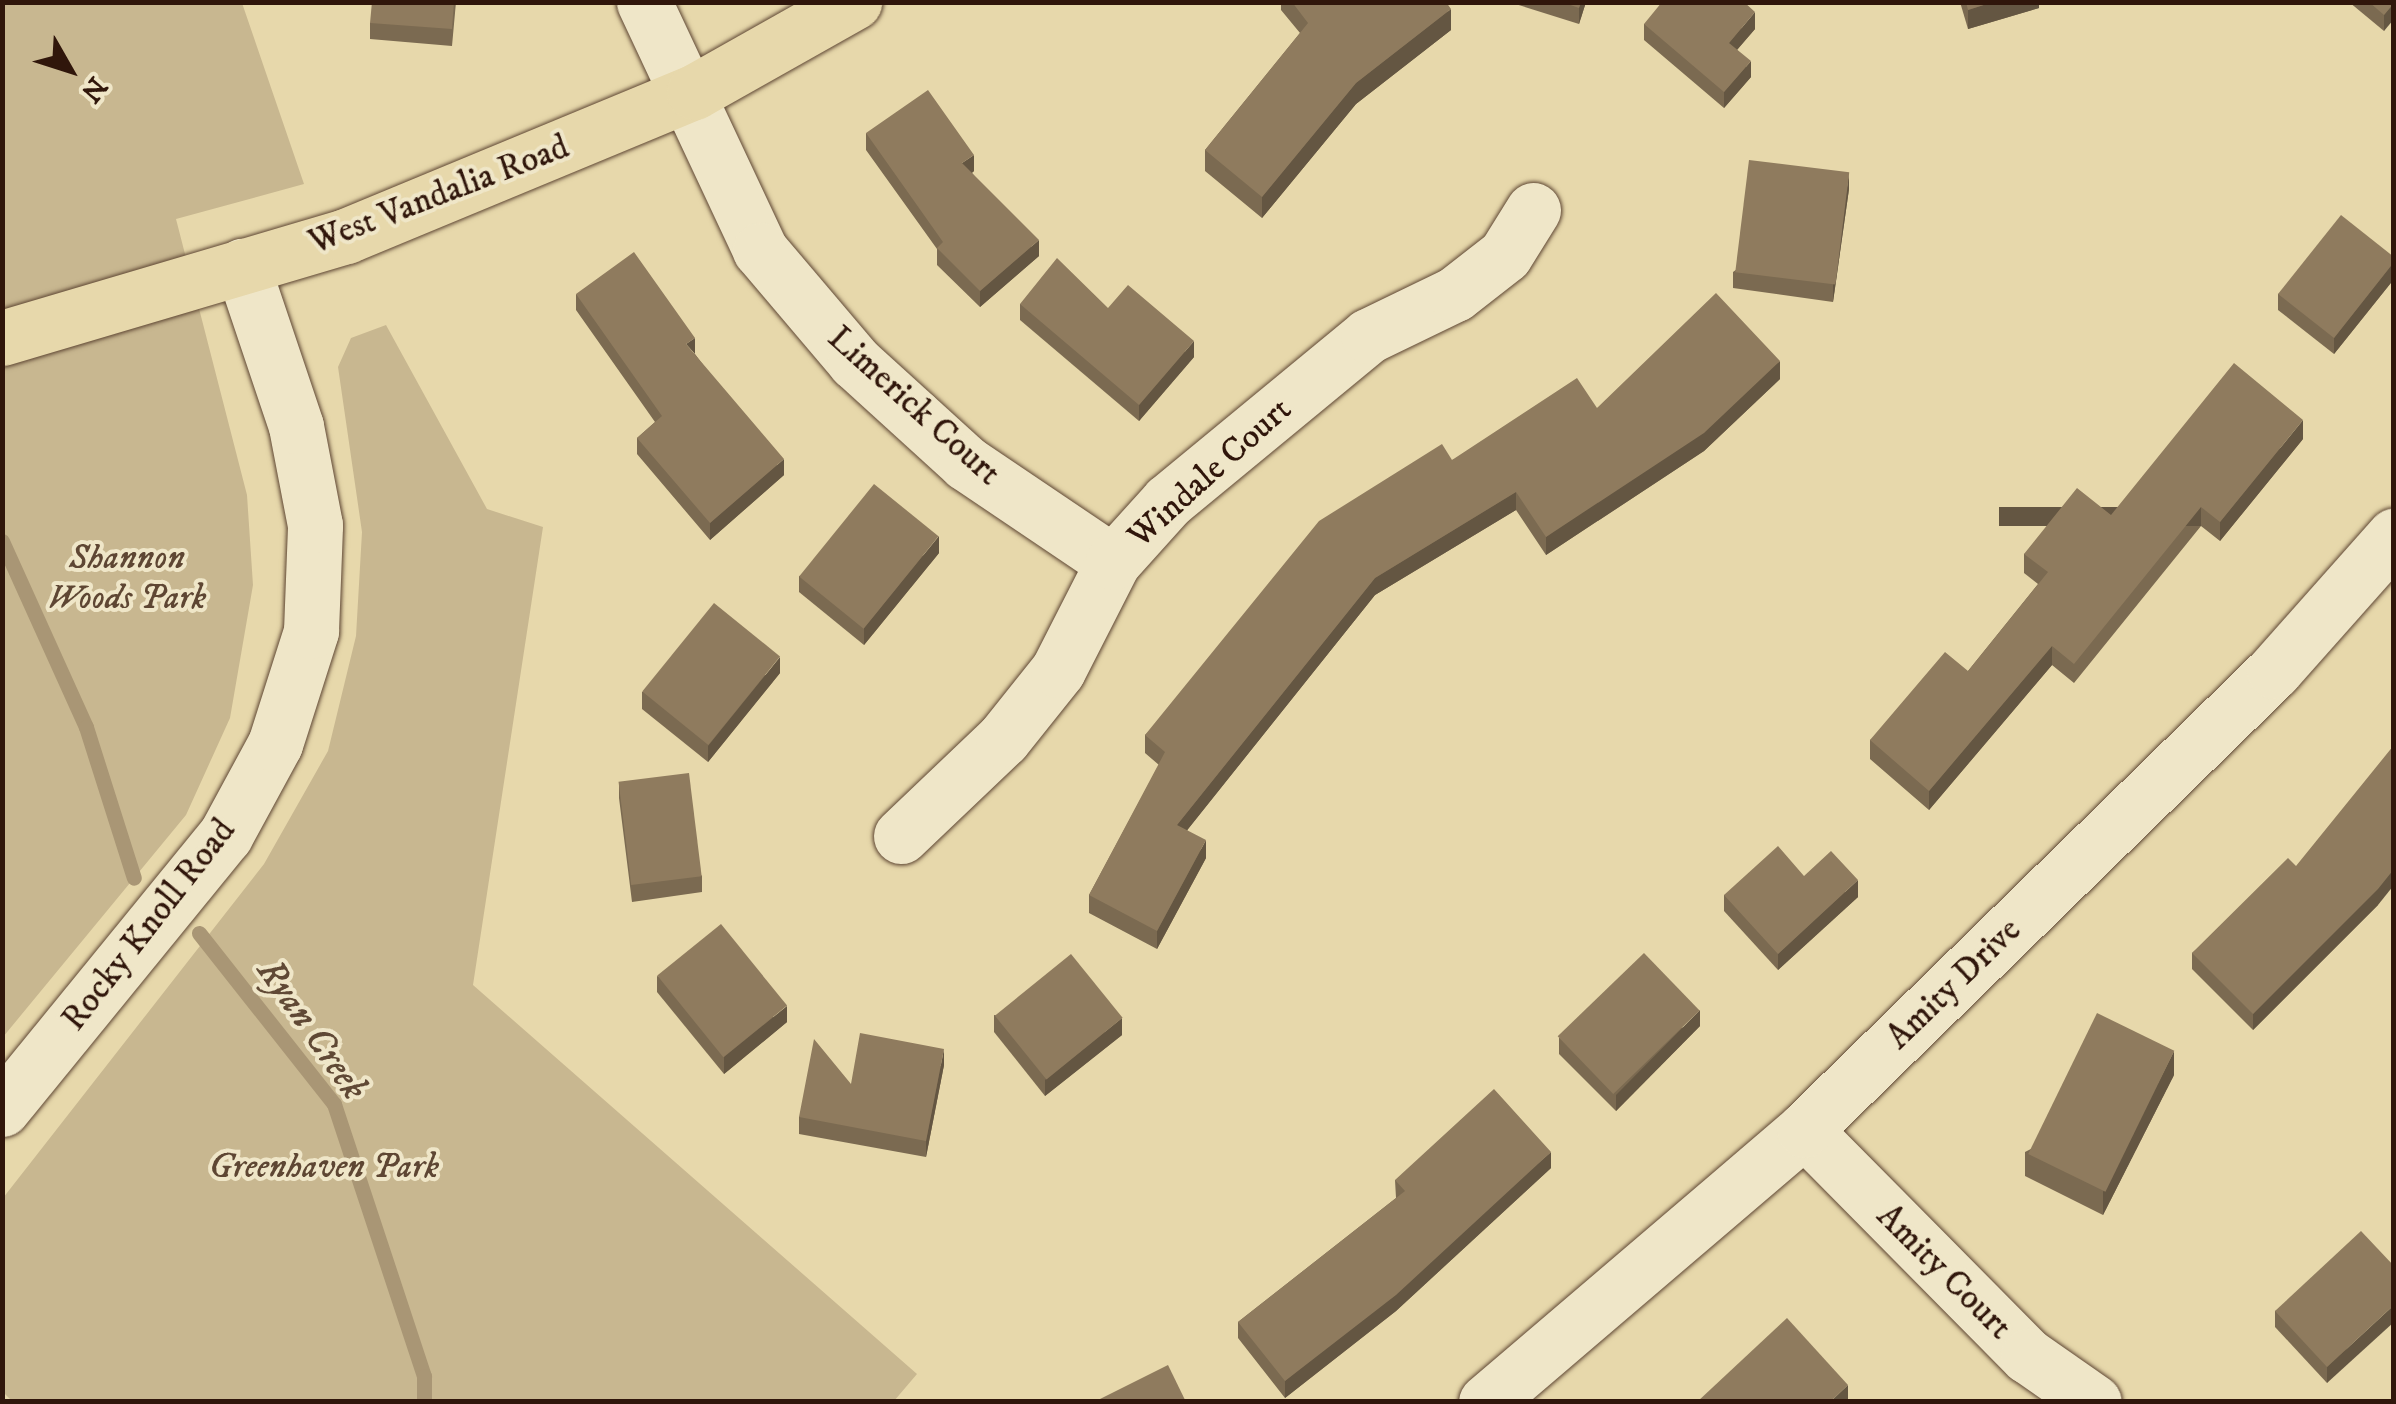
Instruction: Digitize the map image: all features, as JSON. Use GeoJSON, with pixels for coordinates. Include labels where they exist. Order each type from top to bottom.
{"type":"FeatureCollection","features":[{"type":"Feature","properties":{"kind":"main road","name":"West Vandalia Road"},"geometry":{"type":"LineString","coordinates":[[2,338],[346,236],[694,92],[854,2]]}},
{"type":"Feature","properties":{"kind":"street","name":"Limerick Court"},"geometry":{"type":"LineString","coordinates":[[644,2],[694,92],[760,250],[855,362],[966,463],[1113,562]]}},
{"type":"Feature","properties":{"kind":"street","name":"Windale Court"},"geometry":{"type":"LineString","coordinates":[[901,836],[1004,739],[1058,670],[1113,562],[1168,501],[1368,336],[1454,294],[1505,255],[1533,210]]}},
{"type":"Feature","properties":{"kind":"street","name":"Rocky Knoll Road"},"geometry":{"type":"LineString","coordinates":[[2,1109],[226,836],[275,744],[310,630],[309,492],[242,266]]}},
{"type":"Feature","properties":{"kind":"street","name":"Amity Drive"},"geometry":{"type":"LineString","coordinates":[[1486,1402],[1804,1130],[2274,671],[2394,536]]}},
{"type":"Feature","properties":{"kind":"street","name":"Amity Court"},"geometry":{"type":"LineString","coordinates":[[1804,1130],[2028,1356],[2094,1402]]}},
{"type":"Feature","properties":{"kind":"green space","name":"Shannon Woods Park"},"geometry":{"type":"Polygon","coordinates":[[[3,3],[242,3],[304,184],[176,219],[247,495],[253,585],[230,718],[186,815],[3,1037],[3,3]]]}},
{"type":"Feature","properties":{"kind":"green space","name":"Greenhaven Park"},"geometry":{"type":"Polygon","coordinates":[[[386,325],[487,509],[543,527],[473,985],[917,1374],[894,1401],[13,1402],[3,1392],[3,1198],[264,864],[328,751],[356,636],[362,532],[338,367],[351,338],[386,325]]]}},
{"type":"Feature","properties":{"kind":"building"},"geometry":{"type":"Polygon","coordinates":[[[372,2],[454,2],[452,29],[370,23],[372,2]]]}},
{"type":"Feature","properties":{"kind":"building"},"geometry":{"type":"Polygon","coordinates":[[[1292,2],[1446,2],[1451,9],[1356,83],[1262,197],[1205,150],[1308,23],[1292,2]]]}},
{"type":"Feature","properties":{"kind":"building"},"geometry":{"type":"Polygon","coordinates":[[[1662,2],[1744,2],[1755,12],[1729,43],[1751,61],[1724,92],[1644,24],[1662,2]]]}},
{"type":"Feature","properties":{"kind":"building"},"geometry":{"type":"Polygon","coordinates":[[[1966,2],[1993,2],[1968,10],[1966,2]]]}},
{"type":"Feature","properties":{"kind":"building"},"geometry":{"type":"Polygon","coordinates":[[[2369,2],[2394,2],[2394,3],[2384,15],[2369,2]]]}},
{"type":"Feature","properties":{"kind":"building"},"geometry":{"type":"Polygon","coordinates":[[[928,90],[974,155],[962,163],[1039,240],[980,291],[937,248],[943,242],[866,133],[928,90]]]}},
{"type":"Feature","properties":{"kind":"building"},"geometry":{"type":"Polygon","coordinates":[[[1749,160],[1849,172],[1835,284],[1735,272],[1749,160]]]}},
{"type":"Feature","properties":{"kind":"building"},"geometry":{"type":"Polygon","coordinates":[[[2341,215],[2394,257],[2394,262],[2334,338],[2278,294],[2341,215]]]}},
{"type":"Feature","properties":{"kind":"building"},"geometry":{"type":"Polygon","coordinates":[[[634,252],[695,338],[686,344],[784,459],[710,523],[637,438],[662,416],[576,294],[634,252]]]}},
{"type":"Feature","properties":{"kind":"building"},"geometry":{"type":"Polygon","coordinates":[[[1057,258],[1108,308],[1128,285],[1194,341],[1139,405],[1020,304],[1057,258]]]}},
{"type":"Feature","properties":{"kind":"building"},"geometry":{"type":"Polygon","coordinates":[[[1716,293],[1780,361],[1704,433],[1546,537],[1516,492],[1375,578],[1177,825],[1206,840],[1157,931],[1089,895],[1165,752],[1145,735],[1319,521],[1442,444],[1452,460],[1577,378],[1597,408],[1716,293]]]}},
{"type":"Feature","properties":{"kind":"building"},"geometry":{"type":"Polygon","coordinates":[[[2234,363],[2303,420],[2220,522],[2201,507],[2074,664],[2052,646],[1929,791],[1870,740],[1945,652],[1968,671],[2048,572],[2024,554],[2077,488],[2111,515],[2234,363]]]}},
{"type":"Feature","properties":{"kind":"building"},"geometry":{"type":"Polygon","coordinates":[[[874,484],[939,536],[864,629],[799,576],[874,484]]]}},
{"type":"Feature","properties":{"kind":"building"},"geometry":{"type":"Polygon","coordinates":[[[714,603],[780,656],[708,745],[642,692],[714,603]]]}},
{"type":"Feature","properties":{"kind":"building"},"geometry":{"type":"Polygon","coordinates":[[[2394,745],[2394,869],[2253,1014],[2192,953],[2288,858],[2296,866],[2394,745]]]}},
{"type":"Feature","properties":{"kind":"building"},"geometry":{"type":"Polygon","coordinates":[[[689,773],[702,876],[631,885],[619,782],[689,773]]]}},
{"type":"Feature","properties":{"kind":"building"},"geometry":{"type":"Polygon","coordinates":[[[1778,846],[1804,876],[1831,851],[1858,880],[1778,954],[1724,895],[1778,846]]]}},
{"type":"Feature","properties":{"kind":"building"},"geometry":{"type":"Polygon","coordinates":[[[721,924],[787,1006],[723,1057],[657,976],[721,924]]]}},
{"type":"Feature","properties":{"kind":"building"},"geometry":{"type":"Polygon","coordinates":[[[1644,953],[1700,1011],[1613,1094],[1558,1036],[1644,953]]]}},
{"type":"Feature","properties":{"kind":"building"},"geometry":{"type":"Polygon","coordinates":[[[1071,954],[1123,1018],[1046,1079],[995,1016],[1071,954]]]}},
{"type":"Feature","properties":{"kind":"building"},"geometry":{"type":"Polygon","coordinates":[[[2097,1013],[2174,1051],[2105,1192],[2028,1154],[2097,1013]]]}},
{"type":"Feature","properties":{"kind":"building"},"geometry":{"type":"Polygon","coordinates":[[[860,1033],[944,1049],[926,1141],[799,1117],[814,1039],[851,1084],[860,1033]]]}},
{"type":"Feature","properties":{"kind":"building"},"geometry":{"type":"Polygon","coordinates":[[[1494,1089],[1551,1152],[1396,1295],[1285,1381],[1238,1322],[1405,1191],[1395,1180],[1494,1089]]]}},
{"type":"Feature","properties":{"kind":"building"},"geometry":{"type":"Polygon","coordinates":[[[2361,1231],[2394,1266],[2394,1305],[2327,1367],[2275,1311],[2361,1231]]]}},
{"type":"Feature","properties":{"kind":"building"},"geometry":{"type":"Polygon","coordinates":[[[1787,1318],[1848,1385],[1830,1402],[1697,1402],[1787,1318]]]}},
{"type":"Feature","properties":{"kind":"building"},"geometry":{"type":"Polygon","coordinates":[[[1168,1365],[1186,1402],[1094,1402],[1168,1365]]]}},
{"type":"Feature","properties":{"kind":"waterway","name":"Ryan Creek"},"geometry":{"type":"LineString","coordinates":[[2,541],[86,727],[134,878]]}},
{"type":"Feature","properties":{"kind":"waterway","name":"Ryan Creek"},"geometry":{"type":"LineString","coordinates":[[199,933],[334,1104],[424,1376],[424,1402]]}}]}
